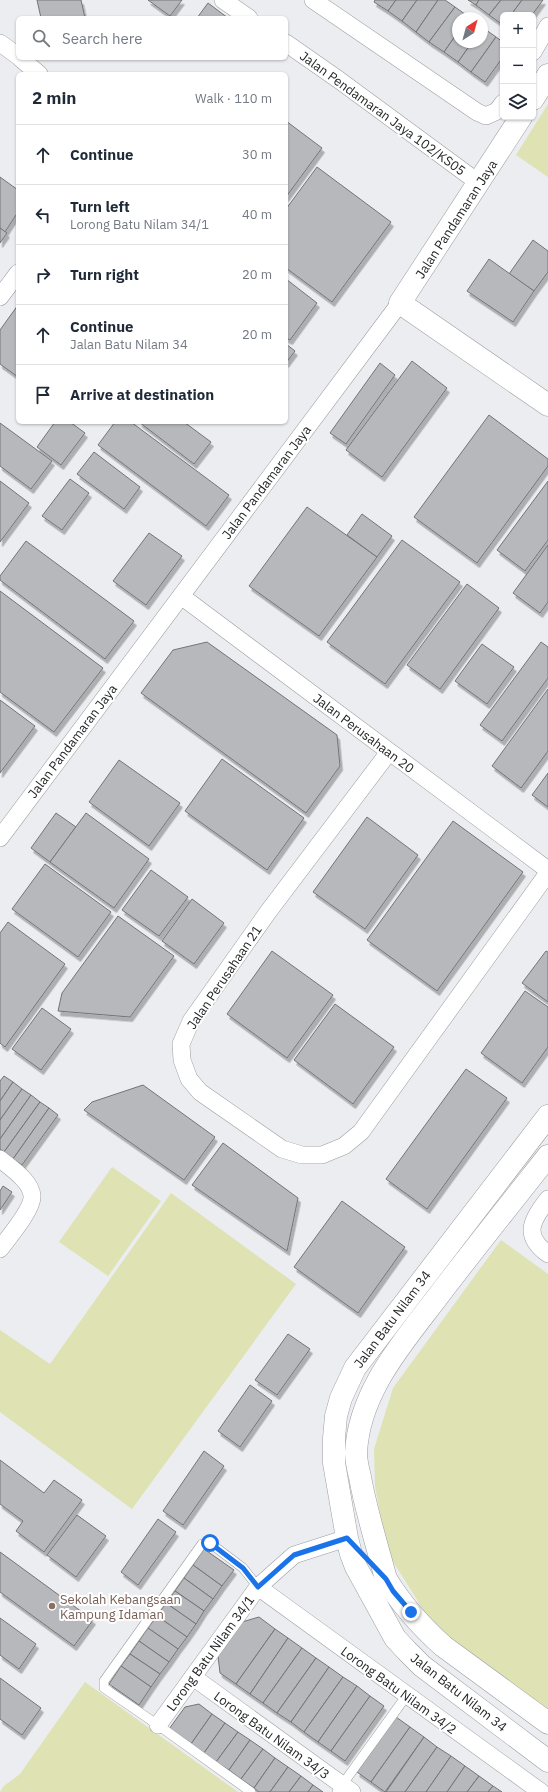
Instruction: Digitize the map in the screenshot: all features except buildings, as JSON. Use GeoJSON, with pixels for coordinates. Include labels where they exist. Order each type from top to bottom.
{"type":"FeatureCollection","features":[{"type":"Feature","properties":{"kind":"street"},"geometry":{"type":"LineString","coordinates":[[223,0],[246,16]]}},
{"type":"Feature","properties":{"kind":"street"},"geometry":{"type":"LineString","coordinates":[[313,0],[478,112],[486,116],[492,114],[500,106]]}},
{"type":"Feature","properties":{"kind":"street"},"geometry":{"type":"LineString","coordinates":[[535,48],[548,26]]}},
{"type":"Feature","properties":{"kind":"street"},"geometry":{"type":"LineString","coordinates":[[0,43],[16,55]]}},
{"type":"Feature","properties":{"kind":"street","name":"Jalan Pendamaran Jaya 102/KS05"},"geometry":{"type":"LineString","coordinates":[[288,44],[480,183]]}},
{"type":"Feature","properties":{"kind":"street"},"geometry":{"type":"LineString","coordinates":[[23,60],[37,72]]}},
{"type":"Feature","properties":{"kind":"street"},"geometry":{"type":"LineString","coordinates":[[536,93],[548,75]]}},
{"type":"Feature","properties":{"kind":"street","name":"Jalan Pandamaran Jaya"},"geometry":{"type":"LineString","coordinates":[[0,838],[400,303],[480,183],[519,120]]}},
{"type":"Feature","properties":{"kind":"street"},"geometry":{"type":"LineString","coordinates":[[0,297],[16,276]]}},
{"type":"Feature","properties":{"kind":"street"},"geometry":{"type":"LineString","coordinates":[[400,303],[548,406]]}},
{"type":"Feature","properties":{"kind":"street","name":"Jalan Perusahaan 20"},"geometry":{"type":"LineString","coordinates":[[181,596],[548,870]]}},
{"type":"Feature","properties":{"kind":"street","name":"Jalan Perusahaan 21"},"geometry":{"type":"LineString","coordinates":[[389,752],[268,912],[191,1021],[181,1044],[182,1060],[189,1078],[200,1092],[282,1149],[302,1155],[322,1155],[344,1146],[362,1132],[548,873]]}},
{"type":"Feature","properties":{"kind":"street","name":"Jalan Batu Nilam 34"},"geometry":{"type":"LineString","coordinates":[[548,1116],[355,1368],[341,1398],[336,1416],[334,1463],[351,1554],[364,1583],[395,1638],[422,1666],[548,1761]]}},
{"type":"Feature","properties":{"kind":"street"},"geometry":{"type":"LineString","coordinates":[[511,1166],[530,1150],[548,1127]]}},
{"type":"Feature","properties":{"kind":"street","name":"Jalan Batu Nilam 34"},"geometry":{"type":"LineString","coordinates":[[548,1156],[394,1356],[376,1384],[358,1432],[356,1455],[362,1492],[386,1579],[397,1596],[427,1632],[548,1723]]}},
{"type":"Feature","properties":{"kind":"street"},"geometry":{"type":"LineString","coordinates":[[0,1159],[27,1183],[32,1195],[31,1204],[0,1249]]}},
{"type":"Feature","properties":{"kind":"street"},"geometry":{"type":"LineString","coordinates":[[548,1199],[535,1215],[531,1229],[533,1240],[548,1254]]}},
{"type":"Feature","properties":{"kind":"street"},"geometry":{"type":"LineString","coordinates":[[362,1492],[347,1538],[386,1579]]}},
{"type":"Feature","properties":{"kind":"street","name":"Lorong Batu Nilam 34/1"},"geometry":{"type":"LineString","coordinates":[[158,1725],[258,1587],[294,1555],[347,1538]]}},
{"type":"Feature","properties":{"kind":"street","name":"Lorong Batu Nilam 34/2"},"geometry":{"type":"LineString","coordinates":[[258,1587],[541,1792]]}},
{"type":"Feature","properties":{"kind":"street","name":"Lorong Batu Nilam 34/3"},"geometry":{"type":"LineString","coordinates":[[193,1677],[344,1790]]}},
{"type":"Feature","properties":{"kind":"lane"},"geometry":{"type":"LineString","coordinates":[[251,1792],[104,1688],[104,1681],[202,1544],[210,1543],[243,1568],[258,1587]]}},
{"type":"Feature","properties":{"kind":"lane"},"geometry":{"type":"LineString","coordinates":[[344,1790],[407,1695]]}},
{"type":"Feature","properties":{"kind":"green space"},"geometry":{"type":"Polygon","coordinates":[[[548,104],[548,177],[516,155],[548,104]]]}},
{"type":"Feature","properties":{"kind":"green space"},"geometry":{"type":"Polygon","coordinates":[[[112,1167],[161,1201],[108,1276],[59,1242],[112,1167]]]}},
{"type":"Feature","properties":{"kind":"green space"},"geometry":{"type":"Polygon","coordinates":[[[171,1193],[296,1284],[132,1509],[0,1412],[0,1330],[50,1364],[171,1193]]]}},
{"type":"Feature","properties":{"kind":"green space"},"geometry":{"type":"Polygon","coordinates":[[[501,1240],[548,1274],[548,1714],[440,1636],[387,1552],[375,1486],[374,1449],[393,1388],[501,1240]]]}},
{"type":"Feature","properties":{"kind":"green space"},"geometry":{"type":"Polygon","coordinates":[[[85,1682],[238,1792],[0,1792],[4,1786],[20,1774],[85,1682]]]}},
{"type":"Feature","properties":{"kind":"place","name":"Sekolah Kebangsaan Kampung Idaman"},"geometry":{"type":"Point","coordinates":[52,1606]}},
{"type":"Feature","properties":{"kind":"route"},"geometry":{"type":"LineString","coordinates":[[210,1543],[243,1568],[258,1587],[294,1555],[347,1538],[386,1579],[393,1591],[411,1612]]}}]}
